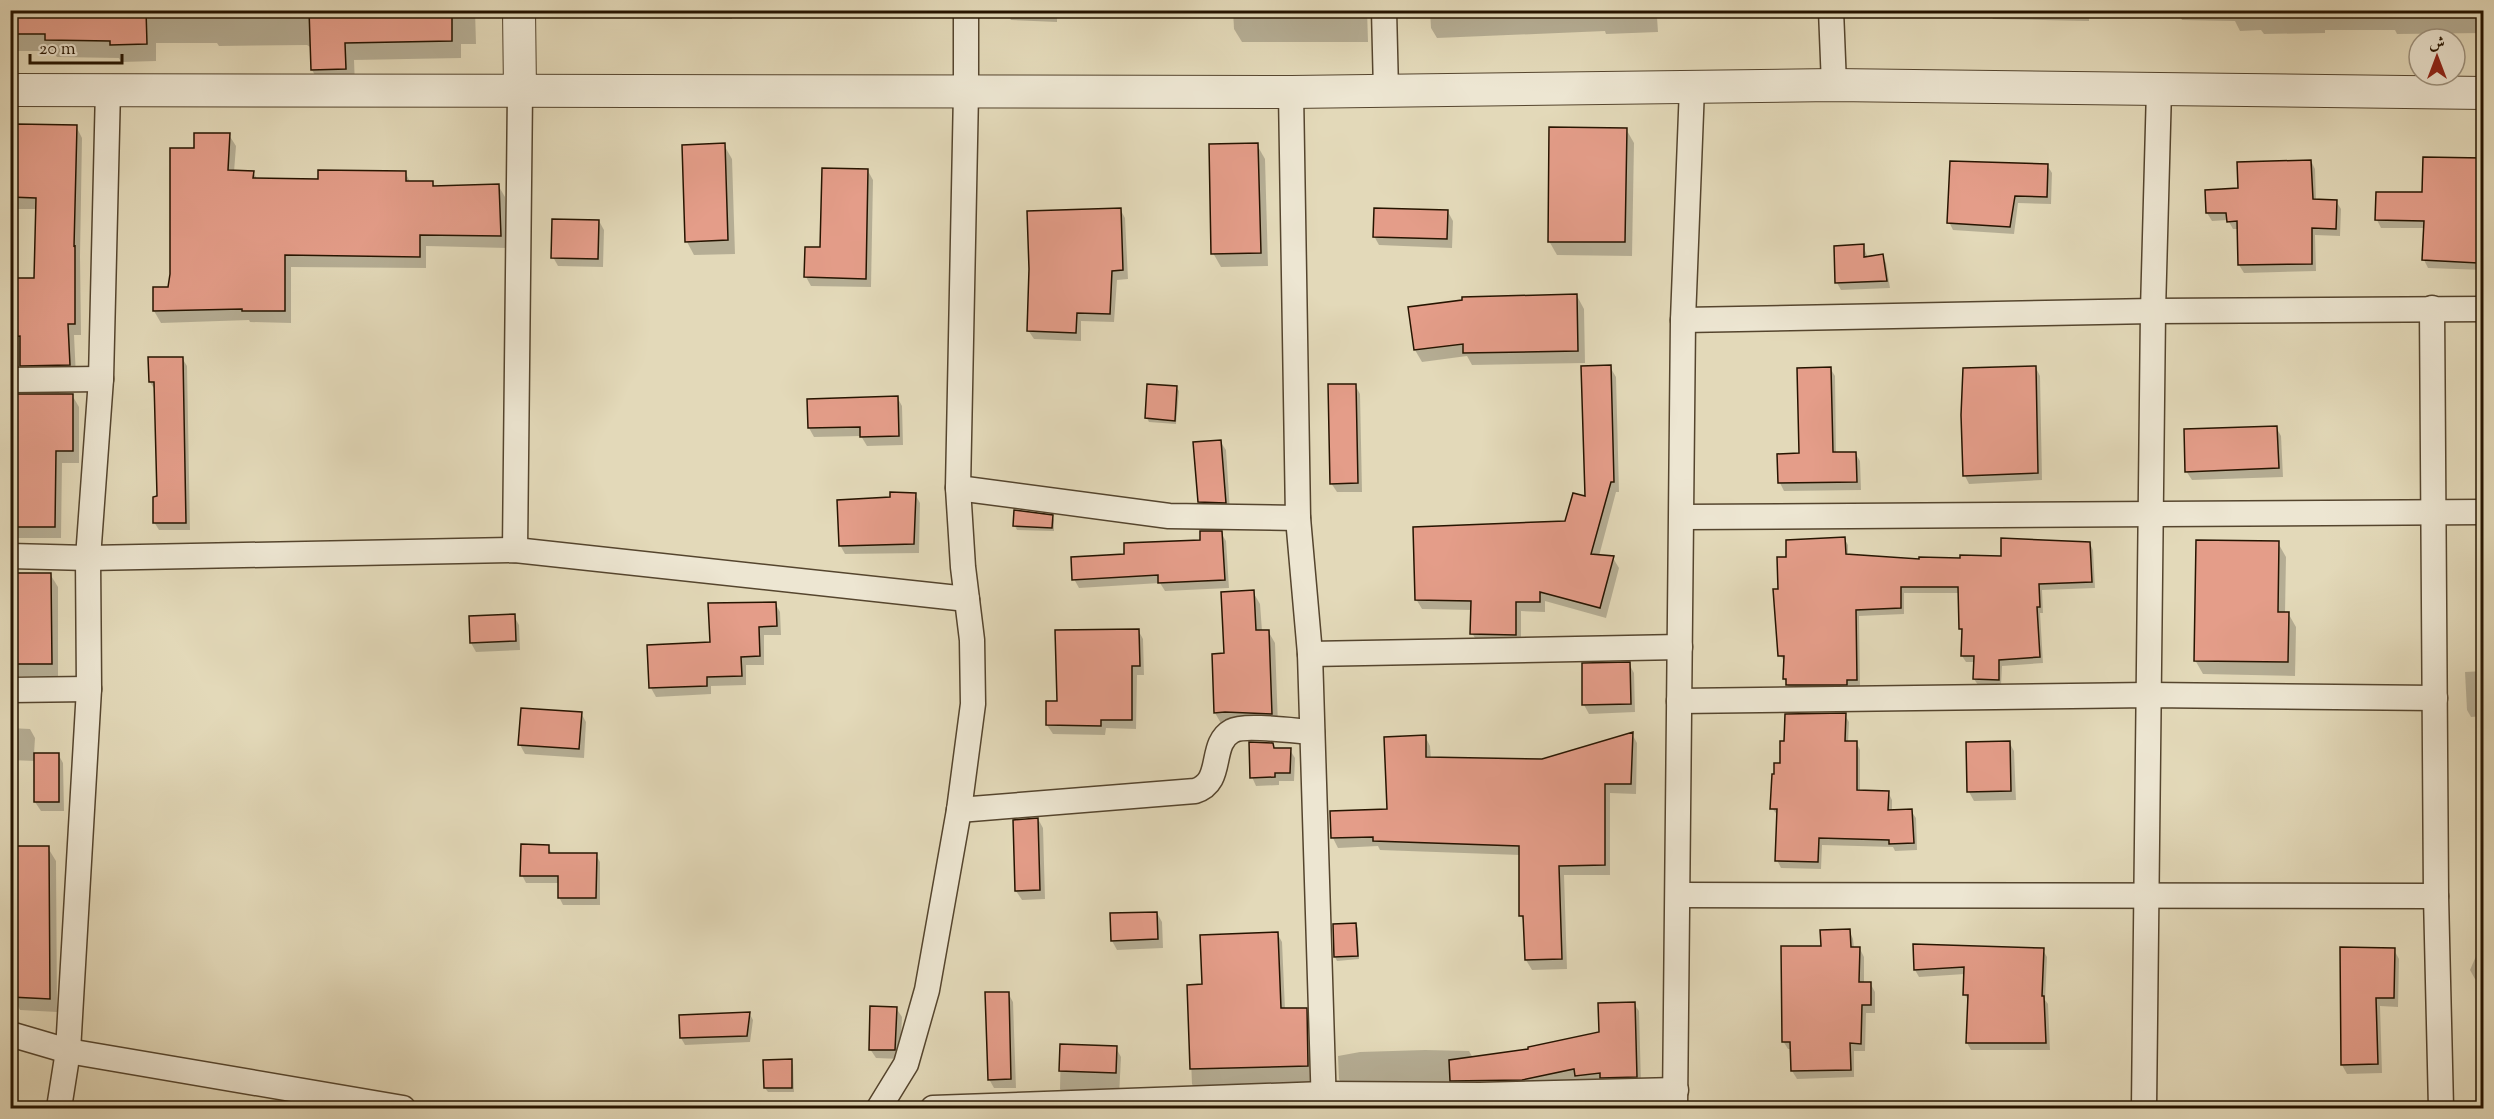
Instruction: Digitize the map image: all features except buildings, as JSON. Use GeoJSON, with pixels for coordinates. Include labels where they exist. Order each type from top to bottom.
{"type":"FeatureCollection","features":[{"type":"Feature","properties":{"kind":"street"},"geometry":{"type":"LineString","coordinates":[[515,550],[519,10]]}},
{"type":"Feature","properties":{"kind":"street"},"geometry":{"type":"LineString","coordinates":[[879,1108],[906,1064],[927,990],[959,810],[973,704],[972,640],[961,544],[958,488],[966,10]]}},
{"type":"Feature","properties":{"kind":"street"},"geometry":{"type":"LineString","coordinates":[[1384,10],[1386,91]]}},
{"type":"Feature","properties":{"kind":"street"},"geometry":{"type":"LineString","coordinates":[[1831,10],[1834,85]]}},
{"type":"Feature","properties":{"kind":"street"},"geometry":{"type":"LineString","coordinates":[[10,90],[1292,92],[1834,85],[2484,93]]}},
{"type":"Feature","properties":{"kind":"street"},"geometry":{"type":"LineString","coordinates":[[935,1108],[1324,1101],[1675,1100],[1683,518],[1683,320],[1692,87]]}},
{"type":"Feature","properties":{"kind":"street"},"geometry":{"type":"LineString","coordinates":[[59,1108],[67,1061],[89,689],[88,558],[101,379],[108,89]]}},
{"type":"Feature","properties":{"kind":"street"},"geometry":{"type":"LineString","coordinates":[[2144,1108],[2153,311],[2159,89]]}},
{"type":"Feature","properties":{"kind":"street"},"geometry":{"type":"LineString","coordinates":[[1292,92],[1298,518],[1310,654],[1324,1101]]}},
{"type":"Feature","properties":{"kind":"street"},"geometry":{"type":"LineString","coordinates":[[2432,308],[2436,896],[2441,1108]]}},
{"type":"Feature","properties":{"kind":"street"},"geometry":{"type":"LineString","coordinates":[[1683,320],[2153,311],[2484,309]]}},
{"type":"Feature","properties":{"kind":"street"},"geometry":{"type":"LineString","coordinates":[[10,380],[101,379]]}},
{"type":"Feature","properties":{"kind":"street"},"geometry":{"type":"LineString","coordinates":[[958,488],[1169,516],[1298,518]]}},
{"type":"Feature","properties":{"kind":"street"},"geometry":{"type":"LineString","coordinates":[[1683,518],[2484,512]]}},
{"type":"Feature","properties":{"kind":"street"},"geometry":{"type":"LineString","coordinates":[[10,556],[88,558],[515,550],[967,599]]}},
{"type":"Feature","properties":{"kind":"street"},"geometry":{"type":"LineString","coordinates":[[1310,654],[1680,647]]}},
{"type":"Feature","properties":{"kind":"street"},"geometry":{"type":"LineString","coordinates":[[10,690],[89,689]]}},
{"type":"Feature","properties":{"kind":"street"},"geometry":{"type":"LineString","coordinates":[[1679,701],[2150,695],[2435,698]]}},
{"type":"Feature","properties":{"kind":"street"},"geometry":{"type":"LineString","coordinates":[[959,810],[1195,791],[1205,788],[1211,782],[1223,740],[1231,731],[1246,728],[1312,732]]}},
{"type":"Feature","properties":{"kind":"street"},"geometry":{"type":"LineString","coordinates":[[1678,895],[2436,896]]}},
{"type":"Feature","properties":{"kind":"street"},"geometry":{"type":"LineString","coordinates":[[10,1034],[67,1061],[403,1108]]}}]}
